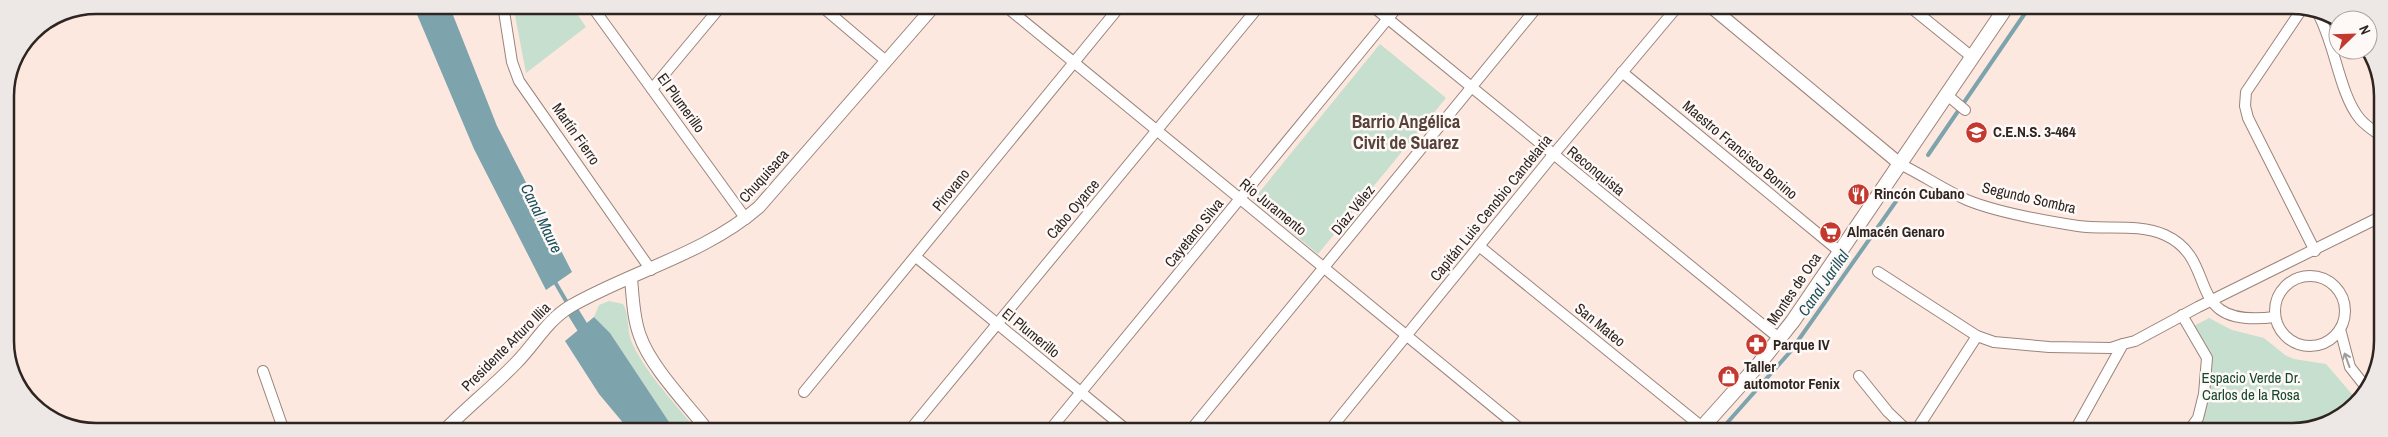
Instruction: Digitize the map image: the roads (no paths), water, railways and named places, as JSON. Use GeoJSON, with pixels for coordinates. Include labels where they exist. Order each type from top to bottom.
{"type":"FeatureCollection","features":[{"type":"Feature","properties":{"kind":"main road","name":"Montes de Oca"},"geometry":{"type":"LineString","coordinates":[[1705,423],[1780,339],[2002,14]]}},
{"type":"Feature","properties":{"kind":"street","name":"Martín Fierro"},"geometry":{"type":"LineString","coordinates":[[504,14],[512,62],[519,81],[652,270]]}},
{"type":"Feature","properties":{"kind":"street","name":"El Plumerillo"},"geometry":{"type":"LineString","coordinates":[[598,14],[746,219]]}},
{"type":"Feature","properties":{"kind":"street"},"geometry":{"type":"LineString","coordinates":[[652,89],[714,14]]}},
{"type":"Feature","properties":{"kind":"street"},"geometry":{"type":"LineString","coordinates":[[830,14],[886,62]]}},
{"type":"Feature","properties":{"kind":"street","name":"Chuquisaca"},"geometry":{"type":"LineString","coordinates":[[570,307],[652,270],[746,219],[760,207],[927,14]]}},
{"type":"Feature","properties":{"kind":"street","name":"Río Juramento"},"geometry":{"type":"LineString","coordinates":[[1015,14],[1513,423]]}},
{"type":"Feature","properties":{"kind":"street","name":"Pirovano"},"geometry":{"type":"LineString","coordinates":[[804,392],[1114,14]]}},
{"type":"Feature","properties":{"kind":"street","name":"Cabo Oyarce"},"geometry":{"type":"LineString","coordinates":[[916,423],[1253,14]]}},
{"type":"Feature","properties":{"kind":"street","name":"Reconquista"},"geometry":{"type":"LineString","coordinates":[[1381,14],[1780,339]]}},
{"type":"Feature","properties":{"kind":"street","name":"Cayetano Silva"},"geometry":{"type":"LineString","coordinates":[[1057,423],[1392,14]]}},
{"type":"Feature","properties":{"kind":"street","name":"Díaz Vélez"},"geometry":{"type":"LineString","coordinates":[[1196,423],[1531,14]]}},
{"type":"Feature","properties":{"kind":"street","name":"Capitán Luis Cenobio Candelaria"},"geometry":{"type":"LineString","coordinates":[[1335,423],[1553,155],[1671,14]]}},
{"type":"Feature","properties":{"kind":"street","name":"Segundo Sombra"},"geometry":{"type":"LineString","coordinates":[[1720,14],[1900,164],[1947,191],[1969,201],[1992,208],[2081,226],[2139,229],[2165,235],[2179,245],[2192,259],[2211,301]]}},
{"type":"Feature","properties":{"kind":"street"},"geometry":{"type":"LineString","coordinates":[[1919,14],[1972,57]]}},
{"type":"Feature","properties":{"kind":"street"},"geometry":{"type":"LineString","coordinates":[[2299,14],[2246,92],[2244,106],[2248,118],[2315,251]]}},
{"type":"Feature","properties":{"kind":"street"},"geometry":{"type":"LineString","coordinates":[[2320,18],[2353,108],[2360,120],[2374,131]]}},
{"type":"Feature","properties":{"kind":"street","name":"Maestro Francisco Bonino"},"geometry":{"type":"LineString","coordinates":[[1622,72],[1839,251]]}},
{"type":"Feature","properties":{"kind":"street"},"geometry":{"type":"LineString","coordinates":[[1947,96],[1962,107]]}},
{"type":"Feature","properties":{"kind":"street"},"geometry":{"type":"LineString","coordinates":[[1878,272],[1977,336],[1994,342],[2049,347],[2111,348],[2136,340],[2182,315],[2315,251],[2374,220]]}},
{"type":"Feature","properties":{"kind":"street","name":"San Mateo"},"geometry":{"type":"LineString","coordinates":[[1479,246],[1693,423]]}},
{"type":"Feature","properties":{"kind":"street","name":"El Plumerillo"},"geometry":{"type":"LineString","coordinates":[[916,257],[1117,423]]}},
{"type":"Feature","properties":{"kind":"street"},"geometry":{"type":"LineString","coordinates":[[2305,276],[2317,276],[2328,280],[2342,298],[2345,309],[2340,329],[2330,340],[2320,345],[2296,344],[2286,338],[2279,328],[2274,306],[2278,295],[2285,285],[2294,279],[2305,276]]}},
{"type":"Feature","properties":{"kind":"street"},"geometry":{"type":"LineString","coordinates":[[631,279],[637,326],[642,343],[702,423]]}},
{"type":"Feature","properties":{"kind":"street"},"geometry":{"type":"LineString","coordinates":[[2211,301],[2215,306],[2234,317],[2246,320],[2275,317]]}},
{"type":"Feature","properties":{"kind":"street","name":"Presidente Arturo Illia"},"geometry":{"type":"LineString","coordinates":[[452,423],[518,361],[549,324],[570,307]]}},
{"type":"Feature","properties":{"kind":"street"},"geometry":{"type":"LineString","coordinates":[[2182,315],[2207,358],[2204,394],[2198,418],[2194,423]]}},
{"type":"Feature","properties":{"kind":"street"},"geometry":{"type":"LineString","coordinates":[[2340,329],[2350,367],[2362,383]]}},
{"type":"Feature","properties":{"kind":"street"},"geometry":{"type":"LineString","coordinates":[[1921,423],[1977,336]]}},
{"type":"Feature","properties":{"kind":"street"},"geometry":{"type":"LineString","coordinates":[[2079,423],[2123,344]]}},
{"type":"Feature","properties":{"kind":"street"},"geometry":{"type":"LineString","coordinates":[[263,371],[281,423]]}},
{"type":"Feature","properties":{"kind":"street"},"geometry":{"type":"LineString","coordinates":[[1858,376],[1900,423]]}},
{"type":"Feature","properties":{"kind":"water"},"geometry":{"type":"Polygon","coordinates":[[[417,14],[453,14],[497,126],[572,272],[546,290],[474,149],[417,14]]]}},
{"type":"Feature","properties":{"kind":"water"},"geometry":{"type":"Polygon","coordinates":[[[594,317],[610,333],[670,423],[623,423],[599,394],[565,341],[594,317]]]}},
{"type":"Feature","properties":{"kind":"waterway","name":"Canal Jarillal"},"geometry":{"type":"LineString","coordinates":[[1928,155],[2025,14]]}},
{"type":"Feature","properties":{"kind":"waterway","name":"Canal Jarillal"},"geometry":{"type":"LineString","coordinates":[[1727,423],[1790,352],[1904,190]]}},
{"type":"Feature","properties":{"kind":"waterway","name":"Canal Maure"},"geometry":{"type":"LineString","coordinates":[[555,282],[569,306]]}},
{"type":"Feature","properties":{"kind":"waterway","name":"Canal Maure"},"geometry":{"type":"LineString","coordinates":[[570,307],[591,341]]}},
{"type":"Feature","properties":{"kind":"place","name":"C.E.N.S. 3-464"},"geometry":{"type":"Point","coordinates":[1977,132]}},
{"type":"Feature","properties":{"kind":"place","name":"Rincón Cubano"},"geometry":{"type":"Point","coordinates":[1858,194]}},
{"type":"Feature","properties":{"kind":"place","name":"Almacén Genaro"},"geometry":{"type":"Point","coordinates":[1831,232]}},
{"type":"Feature","properties":{"kind":"place","name":"Parque IV"},"geometry":{"type":"Point","coordinates":[1757,345]}},
{"type":"Feature","properties":{"kind":"place","name":"Taller automotor Fenix"},"geometry":{"type":"Point","coordinates":[1728,376]}},
{"type":"Feature","properties":{"kind":"district","name":"Barrio Angélica Civit de Suarez"},"geometry":{"type":"Point","coordinates":[1406,132]}},
{"type":"Feature","properties":{"kind":"park label","name":"Espacio Verde Dr. Carlos de la Rosa"},"geometry":{"type":"Point","coordinates":[2251,386]}}]}
